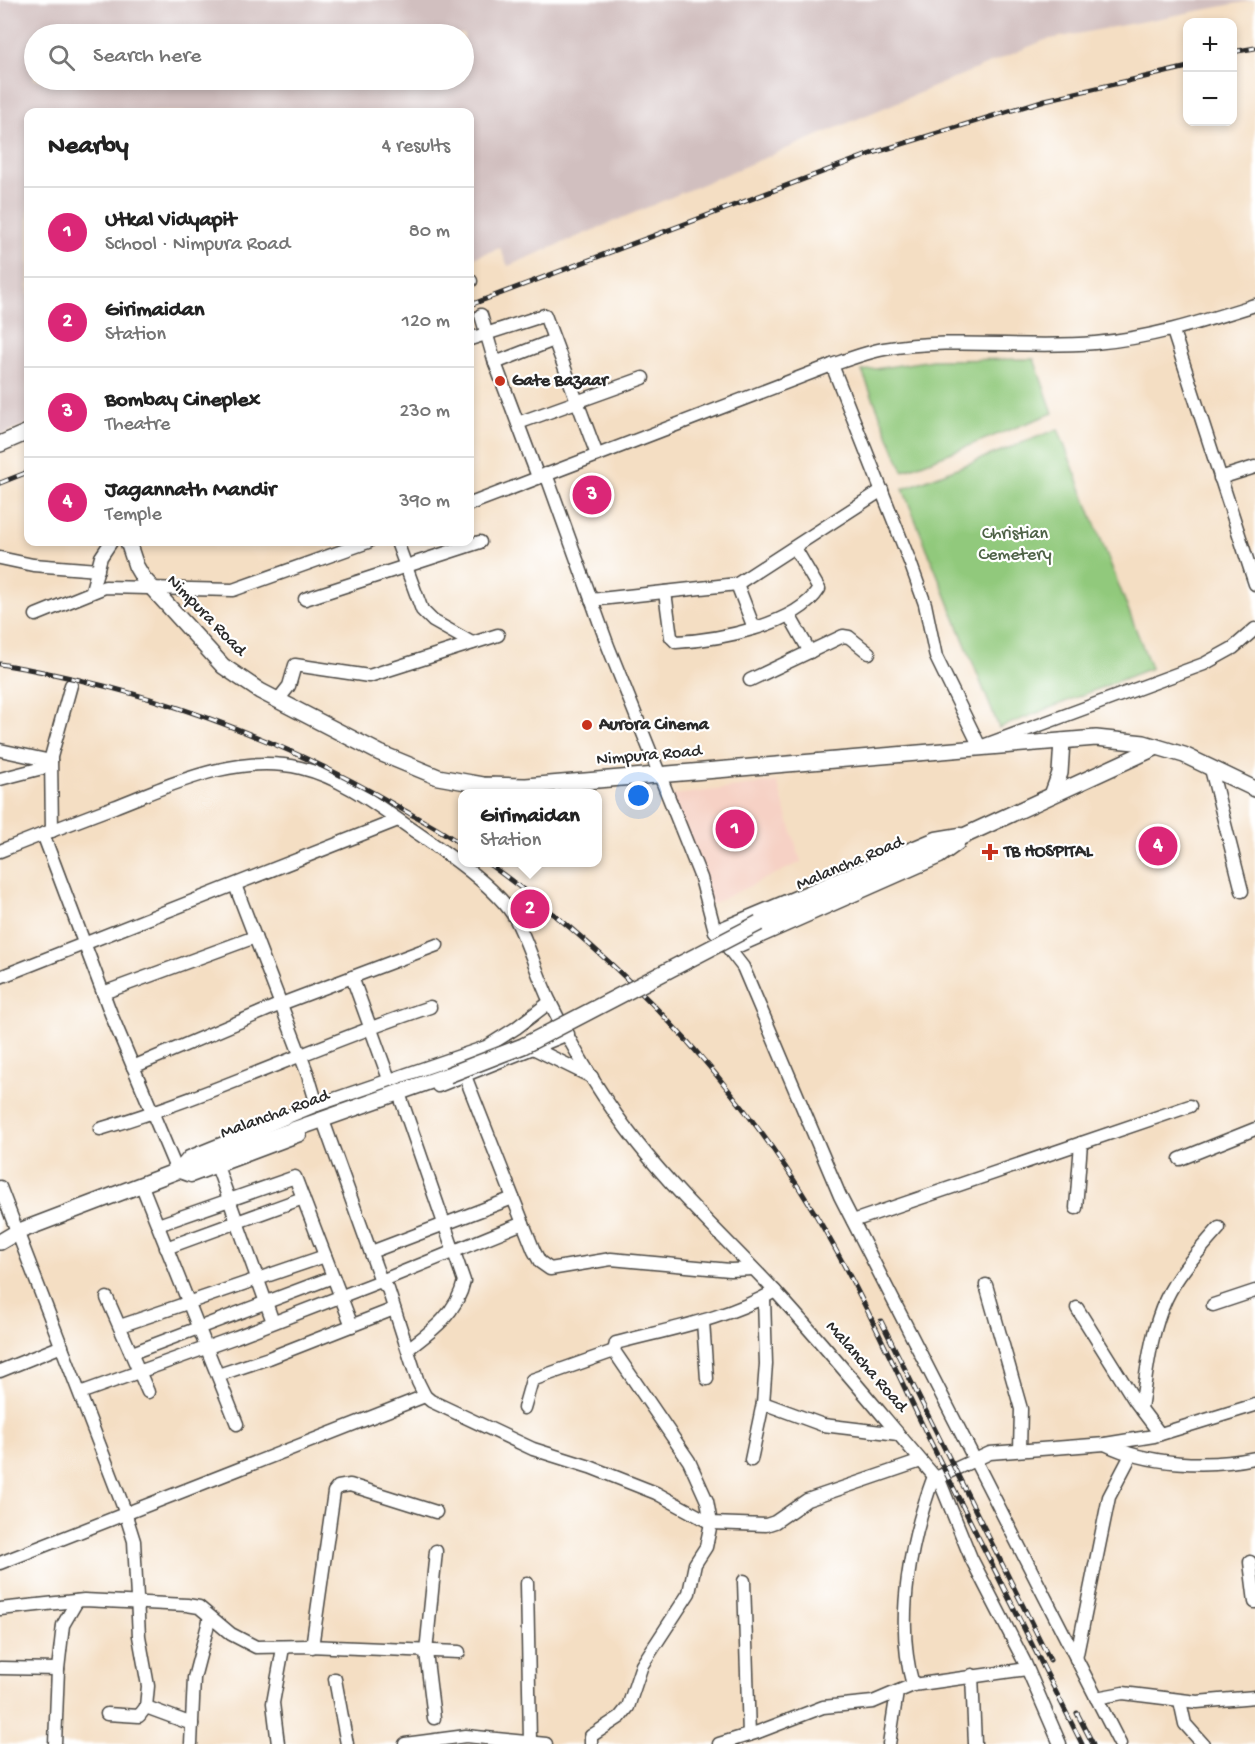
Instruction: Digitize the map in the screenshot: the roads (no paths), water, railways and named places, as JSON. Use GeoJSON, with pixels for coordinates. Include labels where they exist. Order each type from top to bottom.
{"type":"FeatureCollection","features":[{"type":"Feature","properties":{"kind":"main road"},"geometry":{"type":"LineString","coordinates":[[0,444],[24,434]]}},
{"type":"Feature","properties":{"kind":"main road","name":"Nimpura Road"},"geometry":{"type":"LineString","coordinates":[[129,546],[136,566],[151,587],[223,666],[278,700],[380,753],[438,777],[483,785],[526,786],[980,747],[1120,739],[1184,755],[1255,789]]}},
{"type":"Feature","properties":{"kind":"main road"},"geometry":{"type":"LineString","coordinates":[[1052,795],[1060,773],[1062,741]]}},
{"type":"Feature","properties":{"kind":"main road","name":"Malancha Road"},"geometry":{"type":"LineString","coordinates":[[0,1242],[17,1232],[177,1171],[523,1046],[709,947],[759,923],[976,831],[1157,747]]}},
{"type":"Feature","properties":{"kind":"street"},"geometry":{"type":"LineString","coordinates":[[474,502],[832,365],[883,349],[948,343],[1027,345],[1093,343],[1148,337],[1255,305]]}},
{"type":"Feature","properties":{"kind":"street"},"geometry":{"type":"LineString","coordinates":[[481,315],[485,334],[518,423],[542,476],[662,774],[701,878],[716,931],[732,949],[743,967],[853,1221],[1120,1744]]}},
{"type":"Feature","properties":{"kind":"street"},"geometry":{"type":"LineString","coordinates":[[474,338],[545,315],[597,455]]}},
{"type":"Feature","properties":{"kind":"street"},"geometry":{"type":"LineString","coordinates":[[1173,331],[1255,584]]}},
{"type":"Feature","properties":{"kind":"street"},"geometry":{"type":"LineString","coordinates":[[495,363],[554,340]]}},
{"type":"Feature","properties":{"kind":"street"},"geometry":{"type":"LineString","coordinates":[[832,365],[925,604],[936,657],[980,747],[1204,664],[1233,648],[1255,629]]}},
{"type":"Feature","properties":{"kind":"street"},"geometry":{"type":"LineString","coordinates":[[518,423],[643,378]]}},
{"type":"Feature","properties":{"kind":"street"},"geometry":{"type":"LineString","coordinates":[[1221,478],[1255,467]]}},
{"type":"Feature","properties":{"kind":"street"},"geometry":{"type":"LineString","coordinates":[[591,600],[737,584],[882,490]]}},
{"type":"Feature","properties":{"kind":"street"},"geometry":{"type":"LineString","coordinates":[[474,544],[480,542]]}},
{"type":"Feature","properties":{"kind":"street"},"geometry":{"type":"LineString","coordinates":[[92,590],[101,557],[108,546]]}},
{"type":"Feature","properties":{"kind":"street"},"geometry":{"type":"LineString","coordinates":[[36,615],[92,590],[112,586],[233,590],[357,546]]}},
{"type":"Feature","properties":{"kind":"street"},"geometry":{"type":"LineString","coordinates":[[398,546],[427,618],[472,643]]}},
{"type":"Feature","properties":{"kind":"street"},"geometry":{"type":"LineString","coordinates":[[305,599],[468,546]]}},
{"type":"Feature","properties":{"kind":"street"},"geometry":{"type":"LineString","coordinates":[[665,592],[674,641],[713,639],[754,628],[789,615],[819,589],[795,548]]}},
{"type":"Feature","properties":{"kind":"street"},"geometry":{"type":"LineString","coordinates":[[0,558],[33,566],[98,570]]}},
{"type":"Feature","properties":{"kind":"street"},"geometry":{"type":"LineString","coordinates":[[737,584],[754,628]]}},
{"type":"Feature","properties":{"kind":"street"},"geometry":{"type":"LineString","coordinates":[[789,615],[810,652]]}},
{"type":"Feature","properties":{"kind":"street"},"geometry":{"type":"LineString","coordinates":[[278,700],[289,686],[292,669],[298,664],[369,676],[498,635]]}},
{"type":"Feature","properties":{"kind":"street"},"geometry":{"type":"LineString","coordinates":[[750,680],[843,636],[849,637],[869,653]]}},
{"type":"Feature","properties":{"kind":"street"},"geometry":{"type":"LineString","coordinates":[[71,685],[51,763],[47,833],[103,993],[177,1171],[191,1176],[465,1076],[568,1034]]}},
{"type":"Feature","properties":{"kind":"street"},"geometry":{"type":"LineString","coordinates":[[0,750],[51,763]]}},
{"type":"Feature","properties":{"kind":"street"},"geometry":{"type":"LineString","coordinates":[[0,779],[51,763]]}},
{"type":"Feature","properties":{"kind":"street","name":"Malancha Road"},"geometry":{"type":"LineString","coordinates":[[0,851],[176,782],[244,765],[301,768],[324,776],[357,792],[458,864]]}},
{"type":"Feature","properties":{"kind":"street"},"geometry":{"type":"LineString","coordinates":[[1211,769],[1242,891]]}},
{"type":"Feature","properties":{"kind":"street"},"geometry":{"type":"LineString","coordinates":[[0,977],[398,820]]}},
{"type":"Feature","properties":{"kind":"street"},"geometry":{"type":"LineString","coordinates":[[716,931],[936,838],[976,831]]}},
{"type":"Feature","properties":{"kind":"street"},"geometry":{"type":"LineString","coordinates":[[732,949],[940,856],[976,831]]}},
{"type":"Feature","properties":{"kind":"street","name":"Malancha Road"},"geometry":{"type":"LineString","coordinates":[[462,867],[495,896],[514,917],[550,1002],[594,1078],[638,1144],[700,1215],[753,1269],[769,1295],[936,1476],[971,1558],[1027,1669],[1060,1744]]}},
{"type":"Feature","properties":{"kind":"street"},"geometry":{"type":"LineString","coordinates":[[235,885],[300,1054],[317,1105]]}},
{"type":"Feature","properties":{"kind":"street"},"geometry":{"type":"LineString","coordinates":[[103,993],[255,938]]}},
{"type":"Feature","properties":{"kind":"street"},"geometry":{"type":"LineString","coordinates":[[133,1067],[281,1004],[437,945]]}},
{"type":"Feature","properties":{"kind":"street"},"geometry":{"type":"LineString","coordinates":[[352,977],[389,1079]]}},
{"type":"Feature","properties":{"kind":"street"},"geometry":{"type":"LineString","coordinates":[[177,1171],[189,1156],[317,1105],[486,1047],[550,1002]]}},
{"type":"Feature","properties":{"kind":"street"},"geometry":{"type":"LineString","coordinates":[[99,1129],[152,1113],[370,1027],[430,1007]]}},
{"type":"Feature","properties":{"kind":"street"},"geometry":{"type":"LineString","coordinates":[[535,1049],[594,1078]]}},
{"type":"Feature","properties":{"kind":"street"},"geometry":{"type":"LineString","coordinates":[[465,1076],[540,1262],[550,1269],[622,1259],[702,1268],[753,1269]]}},
{"type":"Feature","properties":{"kind":"street"},"geometry":{"type":"LineString","coordinates":[[401,1099],[462,1272],[461,1292],[452,1310],[437,1327],[408,1349]]}},
{"type":"Feature","properties":{"kind":"street"},"geometry":{"type":"LineString","coordinates":[[853,1221],[1190,1106]]}},
{"type":"Feature","properties":{"kind":"street"},"geometry":{"type":"LineString","coordinates":[[325,1126],[381,1281],[385,1282],[425,1396],[533,1449],[590,1467],[656,1493],[711,1523],[766,1525],[775,1522],[807,1500],[921,1461]]}},
{"type":"Feature","properties":{"kind":"street"},"geometry":{"type":"LineString","coordinates":[[1180,1159],[1255,1129]]}},
{"type":"Feature","properties":{"kind":"street"},"geometry":{"type":"LineString","coordinates":[[1076,1208],[1081,1143]]}},
{"type":"Feature","properties":{"kind":"street"},"geometry":{"type":"LineString","coordinates":[[217,1166],[273,1322]]}},
{"type":"Feature","properties":{"kind":"street"},"geometry":{"type":"LineString","coordinates":[[158,1226],[295,1177],[352,1326]]}},
{"type":"Feature","properties":{"kind":"street"},"geometry":{"type":"LineString","coordinates":[[142,1185],[237,1424]]}},
{"type":"Feature","properties":{"kind":"street"},"geometry":{"type":"LineString","coordinates":[[0,1187],[80,1393],[134,1541],[139,1636],[148,1686],[146,1707],[143,1713],[134,1718],[107,1714]]}},
{"type":"Feature","properties":{"kind":"street"},"geometry":{"type":"LineString","coordinates":[[166,1248],[303,1198]]}},
{"type":"Feature","properties":{"kind":"street"},"geometry":{"type":"LineString","coordinates":[[371,1252],[513,1198]]}},
{"type":"Feature","properties":{"kind":"street"},"geometry":{"type":"LineString","coordinates":[[80,1393],[207,1348],[381,1281],[523,1222]]}},
{"type":"Feature","properties":{"kind":"street"},"geometry":{"type":"LineString","coordinates":[[1140,1408],[1152,1339],[1166,1298],[1218,1228]]}},
{"type":"Feature","properties":{"kind":"street"},"geometry":{"type":"LineString","coordinates":[[120,1326],[325,1256]]}},
{"type":"Feature","properties":{"kind":"street"},"geometry":{"type":"LineString","coordinates":[[132,1353],[333,1277]]}},
{"type":"Feature","properties":{"kind":"street"},"geometry":{"type":"LineString","coordinates":[[986,1285],[1021,1409],[1020,1450]]}},
{"type":"Feature","properties":{"kind":"street"},"geometry":{"type":"LineString","coordinates":[[1213,1305],[1255,1291]]}},
{"type":"Feature","properties":{"kind":"street"},"geometry":{"type":"LineString","coordinates":[[591,1744],[591,1736],[620,1718],[628,1707],[642,1665],[689,1593],[695,1564],[706,1546],[711,1523],[707,1501],[689,1461],[614,1351],[616,1343],[703,1321],[769,1295],[763,1403],[751,1460]]}},
{"type":"Feature","properties":{"kind":"street"},"geometry":{"type":"LineString","coordinates":[[107,1298],[148,1392]]}},
{"type":"Feature","properties":{"kind":"street"},"geometry":{"type":"LineString","coordinates":[[1077,1308],[1140,1408],[1160,1434]]}},
{"type":"Feature","properties":{"kind":"street"},"geometry":{"type":"LineString","coordinates":[[218,1375],[394,1309]]}},
{"type":"Feature","properties":{"kind":"street"},"geometry":{"type":"LineString","coordinates":[[703,1321],[707,1379]]}},
{"type":"Feature","properties":{"kind":"street"},"geometry":{"type":"LineString","coordinates":[[0,1371],[62,1346]]}},
{"type":"Feature","properties":{"kind":"street"},"geometry":{"type":"LineString","coordinates":[[524,1408],[529,1385],[537,1376],[614,1351]]}},
{"type":"Feature","properties":{"kind":"street"},"geometry":{"type":"LineString","coordinates":[[0,1563],[425,1396]]}},
{"type":"Feature","properties":{"kind":"street"},"geometry":{"type":"LineString","coordinates":[[763,1403],[823,1425],[898,1434]]}},
{"type":"Feature","properties":{"kind":"street"},"geometry":{"type":"LineString","coordinates":[[913,1685],[905,1655],[905,1634],[913,1544],[919,1517],[936,1476],[990,1453],[1105,1444],[1160,1434],[1255,1405]]}},
{"type":"Feature","properties":{"kind":"street"},"geometry":{"type":"LineString","coordinates":[[1105,1444],[1150,1461],[1237,1462],[1255,1458]]}},
{"type":"Feature","properties":{"kind":"street"},"geometry":{"type":"LineString","coordinates":[[1076,1659],[1109,1497],[1131,1455]]}},
{"type":"Feature","properties":{"kind":"street"},"geometry":{"type":"LineString","coordinates":[[312,1647],[334,1492],[338,1487],[350,1485],[436,1512]]}},
{"type":"Feature","properties":{"kind":"street"},"geometry":{"type":"LineString","coordinates":[[434,1718],[426,1652],[436,1551]]}},
{"type":"Feature","properties":{"kind":"street"},"geometry":{"type":"LineString","coordinates":[[1250,1562],[1255,1602]]}},
{"type":"Feature","properties":{"kind":"street"},"geometry":{"type":"LineString","coordinates":[[744,1581],[744,1739]]}},
{"type":"Feature","properties":{"kind":"street"},"geometry":{"type":"LineString","coordinates":[[527,1583],[530,1742]]}},
{"type":"Feature","properties":{"kind":"street"},"geometry":{"type":"LineString","coordinates":[[55,1744],[58,1668],[63,1625],[77,1600]]}},
{"type":"Feature","properties":{"kind":"street"},"geometry":{"type":"LineString","coordinates":[[0,1609],[77,1600],[195,1606],[246,1644],[256,1647],[459,1652]]}},
{"type":"Feature","properties":{"kind":"street"},"geometry":{"type":"LineString","coordinates":[[191,1744],[194,1678],[210,1617]]}},
{"type":"Feature","properties":{"kind":"street"},"geometry":{"type":"LineString","coordinates":[[278,1744],[273,1703],[284,1648]]}},
{"type":"Feature","properties":{"kind":"street"},"geometry":{"type":"LineString","coordinates":[[0,1668],[58,1668]]}},
{"type":"Feature","properties":{"kind":"street"},"geometry":{"type":"LineString","coordinates":[[718,1744],[744,1739],[823,1707],[873,1702],[913,1685],[1027,1669]]}},
{"type":"Feature","properties":{"kind":"street"},"geometry":{"type":"LineString","coordinates":[[972,1675],[975,1744]]}},
{"type":"Feature","properties":{"kind":"street"},"geometry":{"type":"LineString","coordinates":[[335,1679],[347,1744]]}},
{"type":"Feature","properties":{"kind":"street"},"geometry":{"type":"LineString","coordinates":[[889,1744],[897,1692]]}},
{"type":"Feature","properties":{"kind":"street"},"geometry":{"type":"LineString","coordinates":[[1096,1698],[1123,1693],[1180,1701],[1226,1701],[1255,1697]]}},
{"type":"Feature","properties":{"kind":"street"},"geometry":{"type":"LineString","coordinates":[[1180,1701],[1185,1724],[1203,1744]]}},
{"type":"Feature","properties":{"kind":"street"},"geometry":{"type":"LineString","coordinates":[[146,1707],[192,1724]]}},
{"type":"Feature","properties":{"kind":"street"},"geometry":{"type":"LineString","coordinates":[[405,1744],[466,1736],[546,1744]]}},
{"type":"Feature","properties":{"kind":"railway"},"geometry":{"type":"LineString","coordinates":[[1237,51],[1255,48]]}},
{"type":"Feature","properties":{"kind":"railway"},"geometry":{"type":"LineString","coordinates":[[474,303],[873,153],[1045,100],[1183,68]]}},
{"type":"Feature","properties":{"kind":"railway"},"geometry":{"type":"LineString","coordinates":[[0,483],[24,474]]}},
{"type":"Feature","properties":{"kind":"railway"},"geometry":{"type":"LineString","coordinates":[[0,664],[104,686],[156,701],[257,737],[354,782],[458,842]]}},
{"type":"Feature","properties":{"kind":"railway"},"geometry":{"type":"LineString","coordinates":[[493,867],[581,937],[668,1020],[746,1112],[781,1161],[814,1212],[850,1276],[1082,1744]]}},
{"type":"Feature","properties":{"kind":"railway"},"geometry":{"type":"LineString","coordinates":[[881,1321],[1050,1660]]}},
{"type":"Feature","properties":{"kind":"railway"},"geometry":{"type":"LineString","coordinates":[[1077,1713],[1093,1744]]}},
{"type":"Feature","properties":{"kind":"place","name":"Gate Bazaar"},"geometry":{"type":"Point","coordinates":[500,381]}},
{"type":"Feature","properties":{"kind":"place","name":"Bombay Cineplex"},"geometry":{"type":"Point","coordinates":[592,495]}},
{"type":"Feature","properties":{"kind":"place","name":"Aurora Cinema"},"geometry":{"type":"Point","coordinates":[587,725]}},
{"type":"Feature","properties":{"kind":"place","name":"Utkal Vidyapit"},"geometry":{"type":"Point","coordinates":[735,829]}},
{"type":"Feature","properties":{"kind":"place","name":"Jagannath Mandir"},"geometry":{"type":"Point","coordinates":[1158,846]}},
{"type":"Feature","properties":{"kind":"place","name":"TB HOSPITAL"},"geometry":{"type":"Point","coordinates":[990,852]}},
{"type":"Feature","properties":{"kind":"place","name":"Girimaidan"},"geometry":{"type":"Point","coordinates":[530,909]}},
{"type":"Feature","properties":{"kind":"park label","name":"Christian Cemetery"},"geometry":{"type":"Point","coordinates":[1015,544]}}]}
